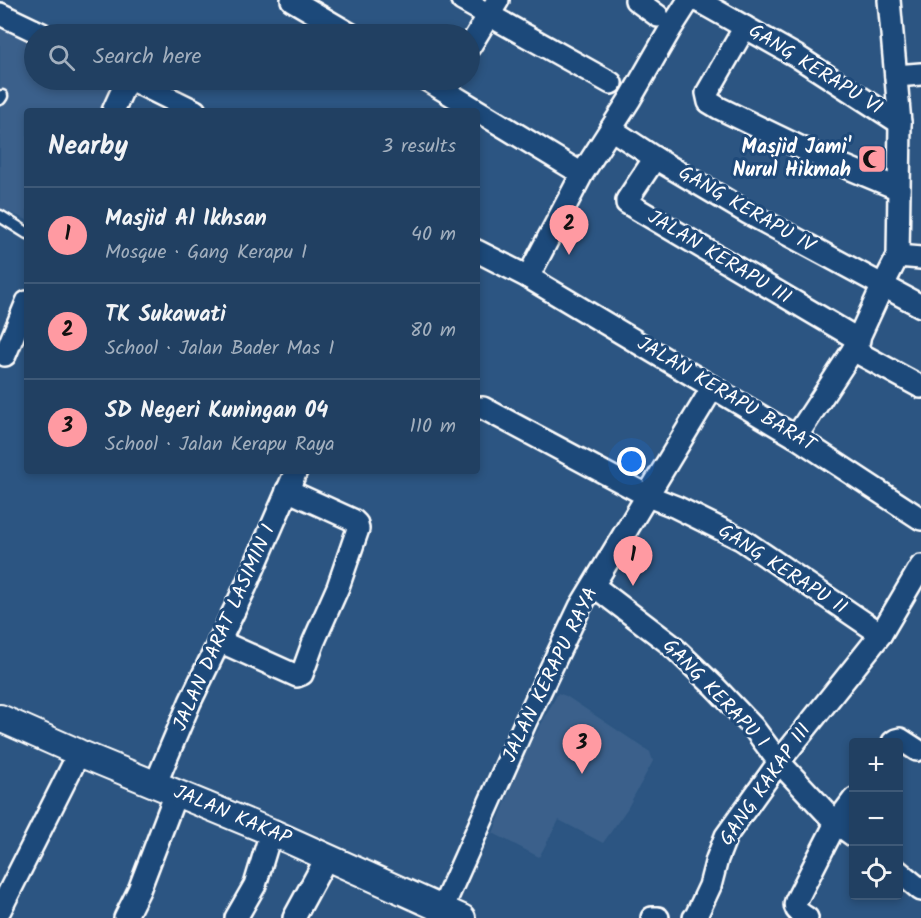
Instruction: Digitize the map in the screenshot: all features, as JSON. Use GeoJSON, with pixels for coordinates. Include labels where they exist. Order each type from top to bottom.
{"type":"FeatureCollection","features":[{"type":"Feature","properties":{"kind":"street"},"geometry":{"type":"LineString","coordinates":[[292,0],[333,24]]}},
{"type":"Feature","properties":{"kind":"street"},"geometry":{"type":"LineString","coordinates":[[462,0],[493,8],[610,83]]}},
{"type":"Feature","properties":{"kind":"street"},"geometry":{"type":"LineString","coordinates":[[636,0],[658,16]]}},
{"type":"Feature","properties":{"kind":"street"},"geometry":{"type":"LineString","coordinates":[[528,276],[582,174],[689,0]]}},
{"type":"Feature","properties":{"kind":"street","name":"GANG KERAPU VI"},"geometry":{"type":"LineString","coordinates":[[697,0],[798,57],[900,123]]}},
{"type":"Feature","properties":{"kind":"street"},"geometry":{"type":"LineString","coordinates":[[796,437],[856,345],[898,256],[900,123],[889,0]]}},
{"type":"Feature","properties":{"kind":"street"},"geometry":{"type":"LineString","coordinates":[[480,29],[493,8]]}},
{"type":"Feature","properties":{"kind":"street"},"geometry":{"type":"LineString","coordinates":[[6,10],[27,24]]}},
{"type":"Feature","properties":{"kind":"street"},"geometry":{"type":"LineString","coordinates":[[744,27],[707,93],[710,102],[810,152],[899,189]]}},
{"type":"Feature","properties":{"kind":"street"},"geometry":{"type":"LineString","coordinates":[[896,76],[921,74]]}},
{"type":"Feature","properties":{"kind":"street"},"geometry":{"type":"LineString","coordinates":[[114,108],[122,90]]}},
{"type":"Feature","properties":{"kind":"street"},"geometry":{"type":"LineString","coordinates":[[152,90],[189,108]]}},
{"type":"Feature","properties":{"kind":"street"},"geometry":{"type":"LineString","coordinates":[[450,90],[478,108]]}},
{"type":"Feature","properties":{"kind":"street"},"geometry":{"type":"LineString","coordinates":[[480,109],[574,169]]}},
{"type":"Feature","properties":{"kind":"street","name":"GANG KERAPU IV"},"geometry":{"type":"LineString","coordinates":[[611,129],[748,213],[921,306]]}},
{"type":"Feature","properties":{"kind":"street","name":"JALAN KERAPU III"},"geometry":{"type":"LineString","coordinates":[[655,158],[627,203],[856,345]]}},
{"type":"Feature","properties":{"kind":"street","name":"JALAN KERAPU BARAT"},"geometry":{"type":"LineString","coordinates":[[480,252],[528,276],[796,437],[921,519]]}},
{"type":"Feature","properties":{"kind":"street"},"geometry":{"type":"LineString","coordinates":[[898,256],[921,258]]}},
{"type":"Feature","properties":{"kind":"street"},"geometry":{"type":"LineString","coordinates":[[2,359],[24,309]]}},
{"type":"Feature","properties":{"kind":"street"},"geometry":{"type":"LineString","coordinates":[[856,345],[921,387]]}},
{"type":"Feature","properties":{"kind":"street","name":"JALAN KERAPU RAYA"},"geometry":{"type":"LineString","coordinates":[[452,914],[525,723],[569,629],[713,387]]}},
{"type":"Feature","properties":{"kind":"street","name":"GANG KERAPU II"},"geometry":{"type":"LineString","coordinates":[[480,408],[648,496],[741,539],[881,634]]}},
{"type":"Feature","properties":{"kind":"street"},"geometry":{"type":"LineString","coordinates":[[219,641],[297,676],[302,674],[338,587],[358,529],[353,520],[291,481]]}},
{"type":"Feature","properties":{"kind":"street","name":"JALAN DARAT LASIMIN I"},"geometry":{"type":"LineString","coordinates":[[125,918],[139,890],[190,702],[245,588],[291,481]]}},
{"type":"Feature","properties":{"kind":"street","name":"GANG KAKAP III"},"geometry":{"type":"LineString","coordinates":[[694,918],[710,886],[726,836],[779,762],[881,634],[921,567]]}},
{"type":"Feature","properties":{"kind":"street","name":"GANG KERAPU I"},"geometry":{"type":"LineString","coordinates":[[594,586],[670,644],[715,687],[753,727],[779,762],[836,823],[849,832]]}},
{"type":"Feature","properties":{"kind":"street","name":"JALAN KAKAP"},"geometry":{"type":"LineString","coordinates":[[0,718],[271,832],[452,914]]}},
{"type":"Feature","properties":{"kind":"street"},"geometry":{"type":"LineString","coordinates":[[903,741],[916,750]]}},
{"type":"Feature","properties":{"kind":"street"},"geometry":{"type":"LineString","coordinates":[[0,910],[79,753]]}},
{"type":"Feature","properties":{"kind":"street"},"geometry":{"type":"LineString","coordinates":[[807,918],[796,910],[794,905],[836,823],[849,806]]}},
{"type":"Feature","properties":{"kind":"street"},"geometry":{"type":"LineString","coordinates":[[236,918],[255,885],[271,832]]}},
{"type":"Feature","properties":{"kind":"street"},"geometry":{"type":"LineString","coordinates":[[294,918],[327,857]]}},
{"type":"Feature","properties":{"kind":"street"},"geometry":{"type":"LineString","coordinates":[[903,875],[921,890]]}},
{"type":"Feature","properties":{"kind":"street"},"geometry":{"type":"LineString","coordinates":[[652,918],[658,918]]}},
{"type":"Feature","properties":{"kind":"lane"},"geometry":{"type":"LineString","coordinates":[[0,216],[24,231]]}},
{"type":"Feature","properties":{"kind":"shaded area"},"geometry":{"type":"Polygon","coordinates":[[[0,28],[24,40],[24,90],[112,90],[104,108],[24,108],[24,219],[0,208],[0,28]]]}},
{"type":"Feature","properties":{"kind":"shaded area"},"geometry":{"type":"Polygon","coordinates":[[[558,693],[650,752],[653,761],[627,809],[603,843],[559,820],[539,857],[493,833],[525,754],[558,693]]]}},
{"type":"Feature","properties":{"kind":"place","name":"Masjid Jami' Nurul Hikmah"},"geometry":{"type":"Point","coordinates":[872,159]}},
{"type":"Feature","properties":{"kind":"place","name":"TK Sukawati"},"geometry":{"type":"Point","coordinates":[569,255]}},
{"type":"Feature","properties":{"kind":"place","name":"Masjid Al Ikhsan"},"geometry":{"type":"Point","coordinates":[633,586]}},
{"type":"Feature","properties":{"kind":"place","name":"SD Negeri Kuningan 04"},"geometry":{"type":"Point","coordinates":[582,774]}}]}
